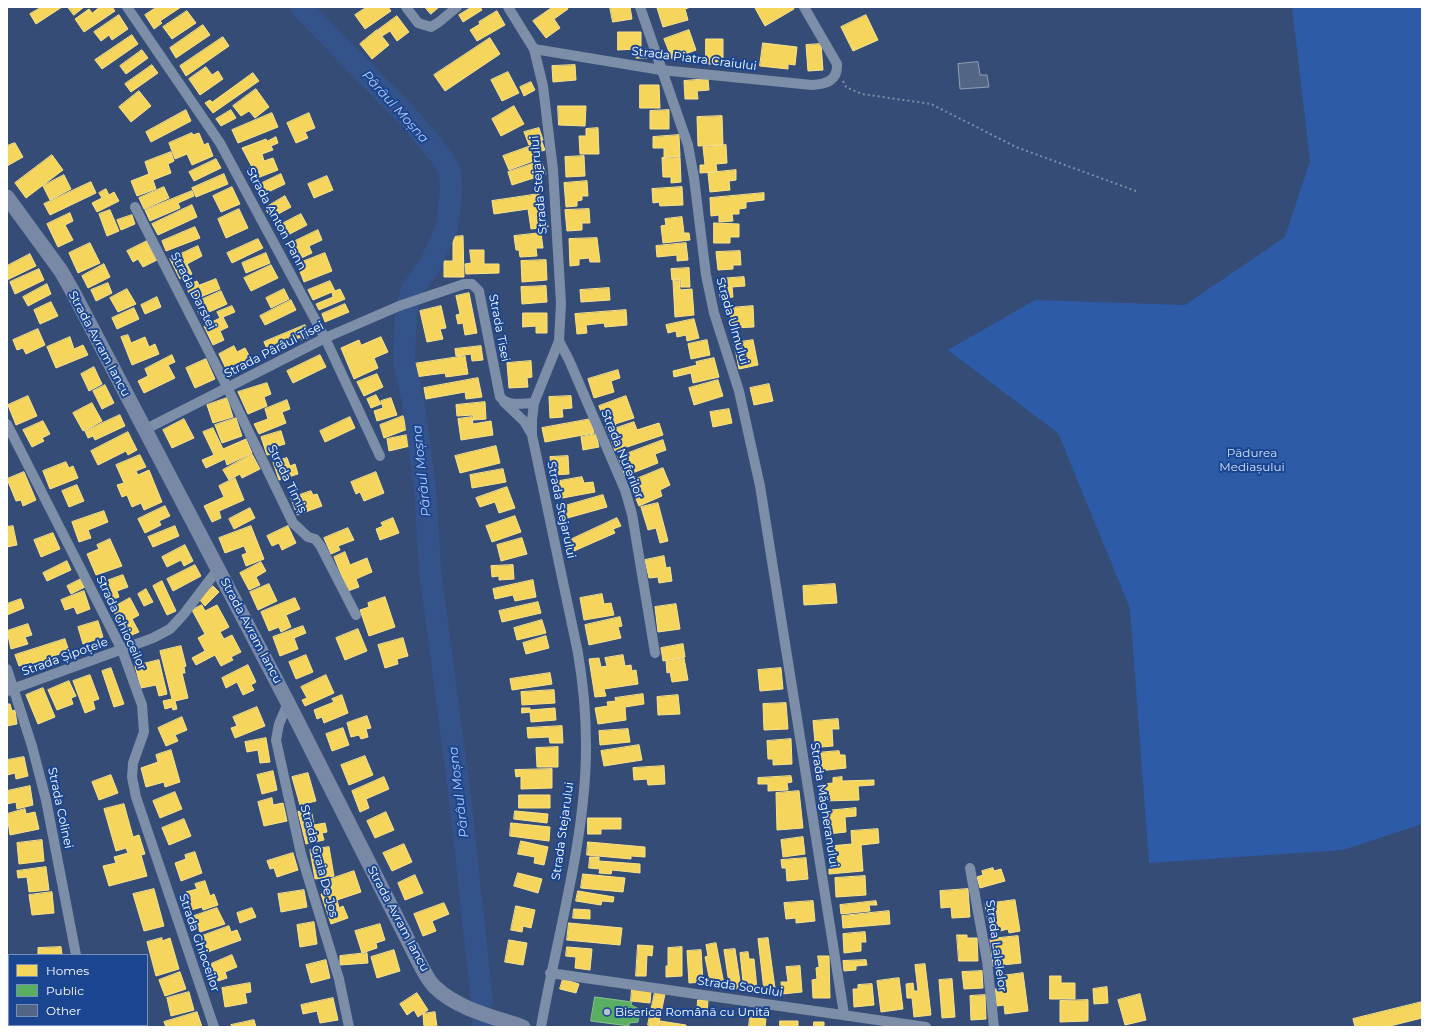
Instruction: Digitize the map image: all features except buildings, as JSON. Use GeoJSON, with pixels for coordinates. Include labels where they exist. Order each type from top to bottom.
{"type":"FeatureCollection","features":[{"type":"Feature","properties":{"kind":"main road","name":"Strada Avram Iancu"},"geometry":{"type":"LineString","coordinates":[[7,197],[61,271],[288,703],[409,945],[435,987],[461,1005],[523,1027]]}},
{"type":"Feature","properties":{"kind":"street","name":"Strada Anton Pann"},"geometry":{"type":"LineString","coordinates":[[127,7],[220,143],[325,338],[380,456]]}},
{"type":"Feature","properties":{"kind":"street"},"geometry":{"type":"LineString","coordinates":[[406,7],[418,23],[431,27],[457,7]]}},
{"type":"Feature","properties":{"kind":"street","name":"Strada Stejarului"},"geometry":{"type":"LineString","coordinates":[[508,7],[534,49],[543,86],[553,170],[561,303],[559,341],[534,402],[532,435],[578,653],[583,686],[586,745],[582,803],[574,859],[550,973],[541,1027]]}},
{"type":"Feature","properties":{"kind":"street","name":"Strada Ulmului"},"geometry":{"type":"LineString","coordinates":[[640,7],[688,145],[694,178],[706,275],[714,313],[739,391],[749,432],[760,486],[778,599]]}},
{"type":"Feature","properties":{"kind":"street"},"geometry":{"type":"LineString","coordinates":[[804,7],[837,64],[838,70],[835,76]]}},
{"type":"Feature","properties":{"kind":"street","name":"Strada Piatra Craiului"},"geometry":{"type":"LineString","coordinates":[[534,49],[661,70],[812,85],[825,84],[835,76]]}},
{"type":"Feature","properties":{"kind":"street","name":"Strada Darstei"},"geometry":{"type":"LineString","coordinates":[[135,207],[227,387]]}},
{"type":"Feature","properties":{"kind":"street","name":"Strada Tisei"},"geometry":{"type":"LineString","coordinates":[[418,299],[464,284],[472,284],[476,286],[479,291],[497,391],[504,402]]}},
{"type":"Feature","properties":{"kind":"street","name":"Strada Pârâul Tisei"},"geometry":{"type":"LineString","coordinates":[[144,430],[325,338],[418,299]]}},
{"type":"Feature","properties":{"kind":"street","name":"Strada Nuferilor"},"geometry":{"type":"LineString","coordinates":[[559,341],[569,360],[625,490],[632,514],[654,653]]}},
{"type":"Feature","properties":{"kind":"street","name":"Strada Timiș"},"geometry":{"type":"LineString","coordinates":[[227,387],[293,523],[308,537],[315,539],[320,545],[356,615]]}},
{"type":"Feature","properties":{"kind":"street"},"geometry":{"type":"LineString","coordinates":[[504,402],[510,404],[534,402]]}},
{"type":"Feature","properties":{"kind":"street"},"geometry":{"type":"LineString","coordinates":[[504,402],[524,421],[532,435]]}},
{"type":"Feature","properties":{"kind":"street","name":"Strada Ghioceilor"},"geometry":{"type":"LineString","coordinates":[[7,424],[122,650],[142,706],[144,724],[142,740],[133,763],[132,777],[136,797],[214,1027]]}},
{"type":"Feature","properties":{"kind":"street","name":"Strada Șipoțele"},"geometry":{"type":"LineString","coordinates":[[10,690],[122,650],[170,629],[183,615],[218,569]]}},
{"type":"Feature","properties":{"kind":"street","name":"Strada Măgheranului"},"geometry":{"type":"LineString","coordinates":[[778,599],[844,1014]]}},
{"type":"Feature","properties":{"kind":"street","name":"Strada Colinei"},"geometry":{"type":"LineString","coordinates":[[7,669],[10,690],[46,800],[76,954]]}},
{"type":"Feature","properties":{"kind":"street","name":"Strada Graia De Jos"},"geometry":{"type":"LineString","coordinates":[[288,703],[279,724],[276,740],[301,854],[339,979],[349,1027]]}},
{"type":"Feature","properties":{"kind":"street","name":"Strada Lalelelor"},"geometry":{"type":"LineString","coordinates":[[970,868],[987,961],[994,1027]]}},
{"type":"Feature","properties":{"kind":"street","name":"Strada Socului"},"geometry":{"type":"LineString","coordinates":[[550,973],[844,1014],[926,1027]]}},
{"type":"Feature","properties":{"kind":"path"},"geometry":{"type":"LineString","coordinates":[[835,76],[844,82],[846,87],[862,94],[931,104],[1016,147],[1136,191]]}},
{"type":"Feature","properties":{"kind":"green space","name":"Pădurea Mediașului"},"geometry":{"type":"Polygon","coordinates":[[[1292,7],[1422,7],[1422,824],[1343,850],[1149,863],[1130,608],[1058,433],[948,350],[1035,300],[1185,305],[1285,237],[1310,161],[1292,7]]]}},
{"type":"Feature","properties":{"kind":"waterway","name":"Pârâul Moșna"},"geometry":{"type":"LineString","coordinates":[[301,7],[411,120],[440,155],[450,171],[451,191],[447,227],[431,263],[412,290],[406,314],[404,362],[413,400],[425,487],[430,570],[460,798],[482,1001]]}},
{"type":"Feature","properties":{"kind":"place","name":"Biserica Română cu Unită"},"geometry":{"type":"Point","coordinates":[607,1012]}}]}
